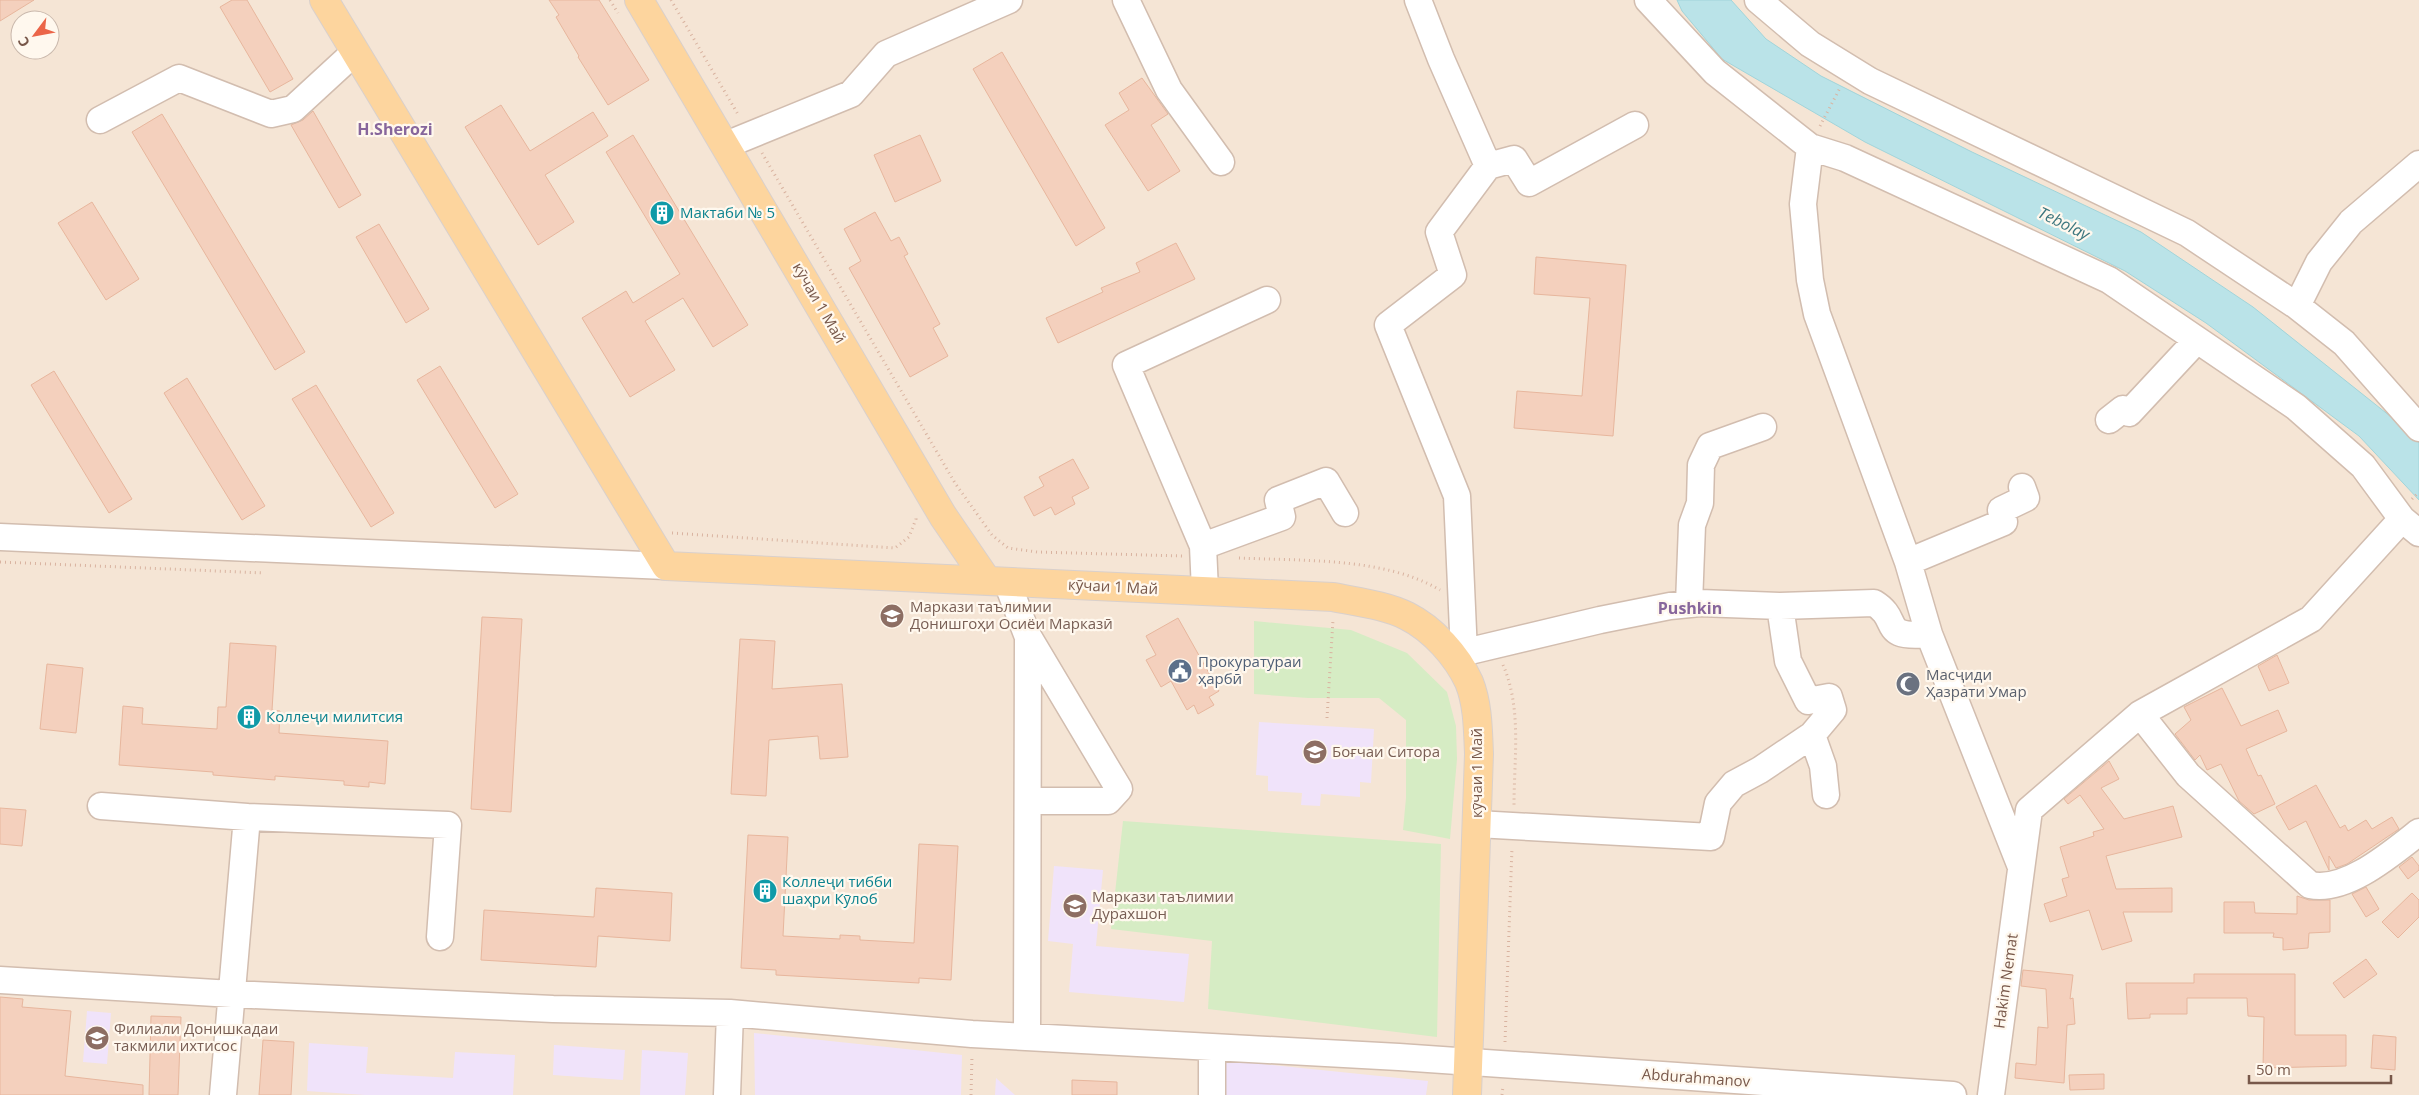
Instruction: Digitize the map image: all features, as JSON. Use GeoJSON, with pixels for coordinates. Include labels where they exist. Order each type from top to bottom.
{"type":"FeatureCollection","features":[{"type":"Feature","properties":{"kind":"main road"},"geometry":{"type":"LineString","coordinates":[[324,0],[666,566],[996,580]]}},
{"type":"Feature","properties":{"kind":"main road","name":"кӯчаи 1 Май"},"geometry":{"type":"LineString","coordinates":[[630,8],[726,145],[944,516],[996,580],[1205,591],[1332,616],[1376,606],[1408,616],[1458,654],[1469,683],[1477,719],[1479,754],[1467,1095]]}},
{"type":"Feature","properties":{"kind":"street"},"geometry":{"type":"LineString","coordinates":[[726,145],[851,94],[886,54],[1010,0]]}},
{"type":"Feature","properties":{"kind":"street"},"geometry":{"type":"LineString","coordinates":[[1126,0],[1168,90],[1221,162]]}},
{"type":"Feature","properties":{"kind":"street"},"geometry":{"type":"LineString","coordinates":[[1418,0],[1441,59],[1488,166]]}},
{"type":"Feature","properties":{"kind":"street"},"geometry":{"type":"LineString","coordinates":[[1648,0],[1715,72],[1845,158],[2109,280],[2296,407],[2363,466],[2410,526]]}},
{"type":"Feature","properties":{"kind":"street"},"geometry":{"type":"LineString","coordinates":[[1758,0],[1810,44],[1870,81],[2187,233],[2297,306],[2344,343],[2419,428]]}},
{"type":"Feature","properties":{"kind":"street"},"geometry":{"type":"LineString","coordinates":[[100,120],[179,78],[271,114],[293,109],[355,52]]}},
{"type":"Feature","properties":{"kind":"street"},"geometry":{"type":"LineString","coordinates":[[1635,125],[1529,183],[1514,159],[1488,166],[1439,232],[1453,275],[1388,325],[1457,496],[1462,610],[1458,654],[1600,620],[1689,604],[1780,606],[1874,603],[1883,608],[1895,631],[1906,636],[1929,634]]}},
{"type":"Feature","properties":{"kind":"street"},"geometry":{"type":"LineString","coordinates":[[1815,138],[1803,204],[1810,280],[1817,314],[1908,562],[1929,634],[2021,867]]}},
{"type":"Feature","properties":{"kind":"street"},"geometry":{"type":"LineString","coordinates":[[2297,306],[2320,262],[2351,222],[2419,164]]}},
{"type":"Feature","properties":{"kind":"street"},"geometry":{"type":"LineString","coordinates":[[1205,591],[1203,551],[1126,365],[1267,300]]}},
{"type":"Feature","properties":{"kind":"street"},"geometry":{"type":"LineString","coordinates":[[2109,420],[2123,409],[2130,414],[2197,340]]}},
{"type":"Feature","properties":{"kind":"street"},"geometry":{"type":"LineString","coordinates":[[1689,604],[1692,524],[1700,503],[1701,465],[1710,446],[1762,427]]}},
{"type":"Feature","properties":{"kind":"street"},"geometry":{"type":"LineString","coordinates":[[1203,551],[1282,518],[1278,500],[1326,481],[1345,513]]}},
{"type":"Feature","properties":{"kind":"street"},"geometry":{"type":"LineString","coordinates":[[1908,562],[2004,522],[2001,510],[2026,498],[2022,487]]}},
{"type":"Feature","properties":{"kind":"street","name":"Hakim Nemat"},"geometry":{"type":"LineString","coordinates":[[1991,1095],[2029,810],[2140,714],[2311,619],[2410,526]]}},
{"type":"Feature","properties":{"kind":"street"},"geometry":{"type":"LineString","coordinates":[[0,537],[666,566]]}},
{"type":"Feature","properties":{"kind":"street"},"geometry":{"type":"LineString","coordinates":[[996,580],[1028,637],[1120,789],[1108,801],[1028,801]]}},
{"type":"Feature","properties":{"kind":"street"},"geometry":{"type":"LineString","coordinates":[[1477,824],[1711,837],[1718,803],[1734,784],[1760,770],[1812,735],[1833,710],[1829,697],[1808,701],[1788,661],[1780,606]]}},
{"type":"Feature","properties":{"kind":"street"},"geometry":{"type":"LineString","coordinates":[[1027,1037],[1028,637]]}},
{"type":"Feature","properties":{"kind":"street"},"geometry":{"type":"LineString","coordinates":[[2140,714],[2188,775],[2310,885],[2322,888],[2358,875],[2391,854],[2419,832]]}},
{"type":"Feature","properties":{"kind":"street"},"geometry":{"type":"LineString","coordinates":[[1812,735],[1823,766],[1826,795]]}},
{"type":"Feature","properties":{"kind":"street"},"geometry":{"type":"LineString","coordinates":[[101,806],[247,818],[448,825],[440,937]]}},
{"type":"Feature","properties":{"kind":"street"},"geometry":{"type":"LineString","coordinates":[[223,1095],[247,818]]}},
{"type":"Feature","properties":{"kind":"street","name":"Abdurahmanov"},"geometry":{"type":"LineString","coordinates":[[0,980],[232,994],[553,1009],[730,1013],[972,1034],[1468,1062],[1953,1095]]}},
{"type":"Feature","properties":{"kind":"street"},"geometry":{"type":"LineString","coordinates":[[727,1095],[730,1013]]}},
{"type":"Feature","properties":{"kind":"street"},"geometry":{"type":"LineString","coordinates":[[1212,1047],[1212,1095]]}},
{"type":"Feature","properties":{"kind":"path"},"geometry":{"type":"LineString","coordinates":[[610,0],[630,8]]}},
{"type":"Feature","properties":{"kind":"path"},"geometry":{"type":"LineString","coordinates":[[671,0],[955,483],[992,535],[1008,548],[1037,552],[1203,551]]}},
{"type":"Feature","properties":{"kind":"path"},"geometry":{"type":"LineString","coordinates":[[1815,138],[1843,82]]}},
{"type":"Feature","properties":{"kind":"path"},"geometry":{"type":"LineString","coordinates":[[644,531],[895,548],[908,537],[916,519],[912,510]]}},
{"type":"Feature","properties":{"kind":"path"},"geometry":{"type":"LineString","coordinates":[[1238,558],[1326,562],[1396,572],[1422,579],[1446,593],[1462,610]]}},
{"type":"Feature","properties":{"kind":"path"},"geometry":{"type":"LineString","coordinates":[[0,562],[268,573]]}},
{"type":"Feature","properties":{"kind":"path"},"geometry":{"type":"LineString","coordinates":[[1327,718],[1332,616]]}},
{"type":"Feature","properties":{"kind":"path"},"geometry":{"type":"LineString","coordinates":[[1492,646],[1504,666],[1511,688],[1515,722],[1513,826],[1502,1095]]}},
{"type":"Feature","properties":{"kind":"path"},"geometry":{"type":"LineString","coordinates":[[971,1095],[972,1034]]}},
{"type":"Feature","properties":{"kind":"shaded area"},"geometry":{"type":"Polygon","coordinates":[[[0,0],[2419,0],[2419,1095],[0,1095],[0,0]]]}},
{"type":"Feature","properties":{"kind":"shaded area","name":"Боғчаи Ситора"},"geometry":{"type":"Polygon","coordinates":[[[1259,722],[1374,729],[1371,783],[1360,782],[1360,797],[1321,794],[1320,806],[1301,805],[1302,793],[1268,791],[1268,776],[1256,775],[1259,722]]]}},
{"type":"Feature","properties":{"kind":"shaded area"},"geometry":{"type":"Polygon","coordinates":[[[1054,866],[1103,870],[1096,946],[1189,954],[1184,1002],[1069,992],[1073,944],[1048,941],[1054,866]]]}},
{"type":"Feature","properties":{"kind":"shaded area","name":"Филиали Донишкадаи такмили ихтисос"},"geometry":{"type":"Polygon","coordinates":[[[87,1011],[111,1013],[107,1064],[83,1062],[87,1011]]]}},
{"type":"Feature","properties":{"kind":"shaded area"},"geometry":{"type":"Polygon","coordinates":[[[754,1033],[962,1055],[961,1095],[755,1095],[754,1033]]]}},
{"type":"Feature","properties":{"kind":"shaded area"},"geometry":{"type":"Polygon","coordinates":[[[309,1043],[368,1047],[366,1073],[453,1078],[455,1052],[515,1055],[513,1095],[365,1095],[307,1091],[309,1043]]]}},
{"type":"Feature","properties":{"kind":"shaded area"},"geometry":{"type":"Polygon","coordinates":[[[554,1045],[625,1050],[623,1080],[553,1075],[554,1045]]]}},
{"type":"Feature","properties":{"kind":"shaded area"},"geometry":{"type":"Polygon","coordinates":[[[642,1050],[688,1053],[685,1095],[640,1095],[642,1050]]]}},
{"type":"Feature","properties":{"kind":"shaded area"},"geometry":{"type":"Polygon","coordinates":[[[1223,1060],[1428,1081],[1426,1095],[1220,1095],[1223,1060]]]}},
{"type":"Feature","properties":{"kind":"shaded area"},"geometry":{"type":"Polygon","coordinates":[[[996,1078],[1015,1095],[995,1095],[996,1078]]]}},
{"type":"Feature","properties":{"kind":"green space"},"geometry":{"type":"Polygon","coordinates":[[[1254,621],[1351,630],[1407,653],[1447,692],[1456,726],[1457,759],[1450,839],[1403,830],[1406,798],[1406,720],[1379,698],[1308,698],[1254,694],[1254,621]]]}},
{"type":"Feature","properties":{"kind":"green space"},"geometry":{"type":"Polygon","coordinates":[[[1123,821],[1441,844],[1437,1037],[1208,1009],[1212,941],[1111,929],[1123,821]]]}},
{"type":"Feature","properties":{"kind":"water","name":"Tebolay"},"geometry":{"type":"Polygon","coordinates":[[[1677,0],[1731,0],[1766,39],[1821,76],[1972,152],[2141,232],[2253,307],[2405,428],[2419,443],[2419,500],[2359,436],[2206,323],[2125,271],[1865,142],[1722,59],[1682,11],[1677,0]]]}},
{"type":"Feature","properties":{"kind":"building"},"geometry":{"type":"Polygon","coordinates":[[[0,0],[34,0],[18,10],[10,10],[10,15],[0,21],[0,0]]]}},
{"type":"Feature","properties":{"kind":"building"},"geometry":{"type":"Polygon","coordinates":[[[232,0],[247,0],[293,79],[270,92],[220,7],[232,0]]]}},
{"type":"Feature","properties":{"kind":"building"},"geometry":{"type":"Polygon","coordinates":[[[549,0],[599,0],[649,80],[608,105],[578,57],[556,17],[559,15],[549,0]]]}},
{"type":"Feature","properties":{"kind":"building"},"geometry":{"type":"Polygon","coordinates":[[[1002,52],[1105,228],[1076,246],[973,69],[1002,52]]]}},
{"type":"Feature","properties":{"kind":"building"},"geometry":{"type":"Polygon","coordinates":[[[1142,78],[1168,114],[1151,125],[1180,171],[1148,191],[1105,125],[1129,110],[1119,93],[1142,78]]]}},
{"type":"Feature","properties":{"kind":"building"},"geometry":{"type":"Polygon","coordinates":[[[501,105],[530,151],[593,112],[608,136],[545,175],[574,222],[538,245],[465,127],[501,105]]]}},
{"type":"Feature","properties":{"kind":"building"},"geometry":{"type":"Polygon","coordinates":[[[313,111],[361,195],[339,208],[291,125],[303,120],[313,111]]]}},
{"type":"Feature","properties":{"kind":"building"},"geometry":{"type":"Polygon","coordinates":[[[162,114],[305,352],[275,370],[132,132],[162,114]]]}},
{"type":"Feature","properties":{"kind":"building","name":"Мактаби № 5"},"geometry":{"type":"Polygon","coordinates":[[[633,135],[748,325],[713,347],[683,298],[645,321],[675,370],[630,397],[582,318],[626,291],[633,303],[680,274],[606,152],[633,135]]]}},
{"type":"Feature","properties":{"kind":"building"},"geometry":{"type":"Polygon","coordinates":[[[920,135],[941,181],[895,202],[874,155],[920,135]]]}},
{"type":"Feature","properties":{"kind":"building"},"geometry":{"type":"Polygon","coordinates":[[[92,202],[139,279],[106,300],[58,223],[92,202]]]}},
{"type":"Feature","properties":{"kind":"building"},"geometry":{"type":"Polygon","coordinates":[[[875,212],[891,241],[899,237],[908,254],[904,256],[940,324],[933,328],[948,356],[910,377],[849,268],[861,261],[844,229],[875,212]]]}},
{"type":"Feature","properties":{"kind":"building"},"geometry":{"type":"Polygon","coordinates":[[[379,224],[429,309],[406,323],[356,237],[379,224]]]}},
{"type":"Feature","properties":{"kind":"building"},"geometry":{"type":"Polygon","coordinates":[[[1176,243],[1195,279],[1058,343],[1046,318],[1103,292],[1101,288],[1140,272],[1136,263],[1176,243]]]}},
{"type":"Feature","properties":{"kind":"building"},"geometry":{"type":"Polygon","coordinates":[[[1536,257],[1626,265],[1613,436],[1514,428],[1517,391],[1582,396],[1590,298],[1534,294],[1536,257]]]}},
{"type":"Feature","properties":{"kind":"building"},"geometry":{"type":"Polygon","coordinates":[[[440,366],[518,494],[495,508],[417,380],[440,366]]]}},
{"type":"Feature","properties":{"kind":"building"},"geometry":{"type":"Polygon","coordinates":[[[54,371],[132,499],[109,513],[31,385],[54,371]]]}},
{"type":"Feature","properties":{"kind":"building"},"geometry":{"type":"Polygon","coordinates":[[[187,378],[265,506],[242,520],[164,393],[187,378]]]}},
{"type":"Feature","properties":{"kind":"building"},"geometry":{"type":"Polygon","coordinates":[[[316,385],[394,513],[371,527],[292,399],[316,385]]]}},
{"type":"Feature","properties":{"kind":"building"},"geometry":{"type":"Polygon","coordinates":[[[1073,459],[1089,488],[1072,497],[1075,504],[1055,515],[1051,507],[1034,516],[1024,497],[1044,486],[1039,477],[1073,459]]]}},
{"type":"Feature","properties":{"kind":"building"},"geometry":{"type":"Polygon","coordinates":[[[482,617],[522,619],[511,812],[471,809],[482,617]]]}},
{"type":"Feature","properties":{"kind":"building","name":"Прокуратураи ҳарбӣ"},"geometry":{"type":"Polygon","coordinates":[[[1178,618],[1219,691],[1209,697],[1214,705],[1198,714],[1194,705],[1187,710],[1171,681],[1161,687],[1146,660],[1156,655],[1146,636],[1178,618]]]}},
{"type":"Feature","properties":{"kind":"building"},"geometry":{"type":"Polygon","coordinates":[[[740,639],[775,641],[772,689],[842,684],[848,757],[820,759],[818,736],[769,740],[766,796],[731,794],[740,639]]]}},
{"type":"Feature","properties":{"kind":"building","name":"Коллеҷи милитсия"},"geometry":{"type":"Polygon","coordinates":[[[230,643],[276,646],[272,710],[280,711],[279,733],[388,741],[385,784],[369,782],[369,787],[344,785],[344,781],[275,776],[275,780],[213,775],[213,772],[119,765],[123,706],[143,708],[142,724],[217,729],[218,707],[226,707],[230,643]]]}},
{"type":"Feature","properties":{"kind":"building"},"geometry":{"type":"Polygon","coordinates":[[[2277,655],[2289,683],[2269,691],[2258,666],[2277,655]]]}},
{"type":"Feature","properties":{"kind":"building"},"geometry":{"type":"Polygon","coordinates":[[[47,664],[83,668],[76,733],[40,729],[47,664]]]}},
{"type":"Feature","properties":{"kind":"building"},"geometry":{"type":"Polygon","coordinates":[[[2222,688],[2241,726],[2278,710],[2287,731],[2246,749],[2258,776],[2261,775],[2275,804],[2254,814],[2239,801],[2221,764],[2207,770],[2200,755],[2195,760],[2175,734],[2191,720],[2184,707],[2222,688]]]}},
{"type":"Feature","properties":{"kind":"building"},"geometry":{"type":"Polygon","coordinates":[[[2109,761],[2119,779],[2101,788],[2124,819],[2173,806],[2182,837],[2106,856],[2116,889],[2172,888],[2172,912],[2123,912],[2132,941],[2102,950],[2089,910],[2050,922],[2044,904],[2067,896],[2062,879],[2069,877],[2060,847],[2094,836],[2093,832],[2104,829],[2080,795],[2068,804],[2064,799],[2109,761]]]}},
{"type":"Feature","properties":{"kind":"building"},"geometry":{"type":"Polygon","coordinates":[[[2316,785],[2340,828],[2345,825],[2348,831],[2366,820],[2372,829],[2392,817],[2399,829],[2347,864],[2336,868],[2329,856],[2329,870],[2306,821],[2289,830],[2276,807],[2316,785]]]}},
{"type":"Feature","properties":{"kind":"building"},"geometry":{"type":"Polygon","coordinates":[[[0,808],[26,810],[22,846],[0,844],[0,808]]]}},
{"type":"Feature","properties":{"kind":"building","name":"Коллеҷи тибби шаҳри Кӯлоб"},"geometry":{"type":"Polygon","coordinates":[[[748,835],[788,837],[783,936],[840,939],[840,935],[860,936],[860,940],[914,943],[919,844],[958,846],[951,980],[919,978],[919,983],[776,975],[776,970],[741,968],[748,835]]]}},
{"type":"Feature","properties":{"kind":"building"},"geometry":{"type":"Polygon","coordinates":[[[2412,857],[2419,866],[2419,870],[2408,879],[2399,867],[2412,857]]]}},
{"type":"Feature","properties":{"kind":"building"},"geometry":{"type":"Polygon","coordinates":[[[2366,887],[2379,909],[2366,917],[2352,894],[2366,887]]]}},
{"type":"Feature","properties":{"kind":"building"},"geometry":{"type":"Polygon","coordinates":[[[596,888],[672,893],[670,941],[598,936],[596,967],[481,960],[484,910],[594,917],[596,888]]]}},
{"type":"Feature","properties":{"kind":"building"},"geometry":{"type":"Polygon","coordinates":[[[2412,893],[2419,900],[2419,917],[2398,938],[2382,922],[2412,893]]]}},
{"type":"Feature","properties":{"kind":"building"},"geometry":{"type":"Polygon","coordinates":[[[2297,896],[2309,900],[2330,900],[2330,932],[2309,933],[2308,948],[2283,950],[2283,938],[2273,937],[2274,933],[2224,933],[2224,902],[2254,902],[2255,913],[2297,914],[2297,896]]]}},
{"type":"Feature","properties":{"kind":"building"},"geometry":{"type":"Polygon","coordinates":[[[2366,959],[2377,974],[2344,998],[2333,983],[2366,959]]]}},
{"type":"Feature","properties":{"kind":"building"},"geometry":{"type":"Polygon","coordinates":[[[2023,970],[2073,975],[2070,999],[2073,998],[2075,1024],[2067,1025],[2064,1083],[2015,1078],[2016,1063],[2036,1065],[2038,1027],[2048,1028],[2046,989],[2021,986],[2023,970]]]}},
{"type":"Feature","properties":{"kind":"building"},"geometry":{"type":"Polygon","coordinates":[[[2194,974],[2295,974],[2295,1035],[2346,1035],[2346,1066],[2263,1068],[2264,1017],[2248,1016],[2247,998],[2187,998],[2187,1014],[2150,1014],[2150,1018],[2128,1019],[2126,983],[2194,983],[2194,974]]]}},
{"type":"Feature","properties":{"kind":"building"},"geometry":{"type":"Polygon","coordinates":[[[0,997],[23,999],[22,1007],[71,1011],[65,1076],[143,1085],[143,1095],[0,1095],[0,997]]]}},
{"type":"Feature","properties":{"kind":"building"},"geometry":{"type":"Polygon","coordinates":[[[151,1016],[181,1017],[178,1095],[149,1095],[151,1016]]]}},
{"type":"Feature","properties":{"kind":"building"},"geometry":{"type":"Polygon","coordinates":[[[2373,1035],[2396,1037],[2395,1070],[2371,1068],[2373,1035]]]}},
{"type":"Feature","properties":{"kind":"building"},"geometry":{"type":"Polygon","coordinates":[[[263,1040],[294,1042],[291,1095],[259,1095],[263,1040]]]}},
{"type":"Feature","properties":{"kind":"building"},"geometry":{"type":"Polygon","coordinates":[[[2104,1074],[2104,1089],[2070,1090],[2069,1075],[2104,1074]]]}},
{"type":"Feature","properties":{"kind":"building"},"geometry":{"type":"Polygon","coordinates":[[[1072,1080],[1117,1082],[1117,1095],[1072,1095],[1072,1080]]]}},
{"type":"Feature","properties":{"kind":"place","name":"Мактаби № 5"},"geometry":{"type":"Point","coordinates":[662,213]}},
{"type":"Feature","properties":{"kind":"place","name":"Маркази таълимии Донишгоҳи Осиёи Марказӣ"},"geometry":{"type":"Point","coordinates":[892,616]}},
{"type":"Feature","properties":{"kind":"place","name":"Прокуратураи ҳарбӣ"},"geometry":{"type":"Point","coordinates":[1180,671]}},
{"type":"Feature","properties":{"kind":"place","name":"Масҷиди Ҳазрати Умар"},"geometry":{"type":"Point","coordinates":[1908,684]}},
{"type":"Feature","properties":{"kind":"place","name":"Коллеҷи милитсия"},"geometry":{"type":"Point","coordinates":[249,717]}},
{"type":"Feature","properties":{"kind":"place","name":"Боғчаи Ситора"},"geometry":{"type":"Point","coordinates":[1315,752]}},
{"type":"Feature","properties":{"kind":"place","name":"Коллеҷи тибби шаҳри Кӯлоб"},"geometry":{"type":"Point","coordinates":[765,891]}},
{"type":"Feature","properties":{"kind":"place","name":"Маркази таълимии Дурахшон"},"geometry":{"type":"Point","coordinates":[1075,906]}},
{"type":"Feature","properties":{"kind":"place","name":"Филиали Донишкадаи такмили ихтисос"},"geometry":{"type":"Point","coordinates":[97,1038]}},
{"type":"Feature","properties":{"kind":"district","name":"H.Sherozi"},"geometry":{"type":"Point","coordinates":[395,129]}},
{"type":"Feature","properties":{"kind":"district","name":"Pushkin"},"geometry":{"type":"Point","coordinates":[1690,608]}}]}
